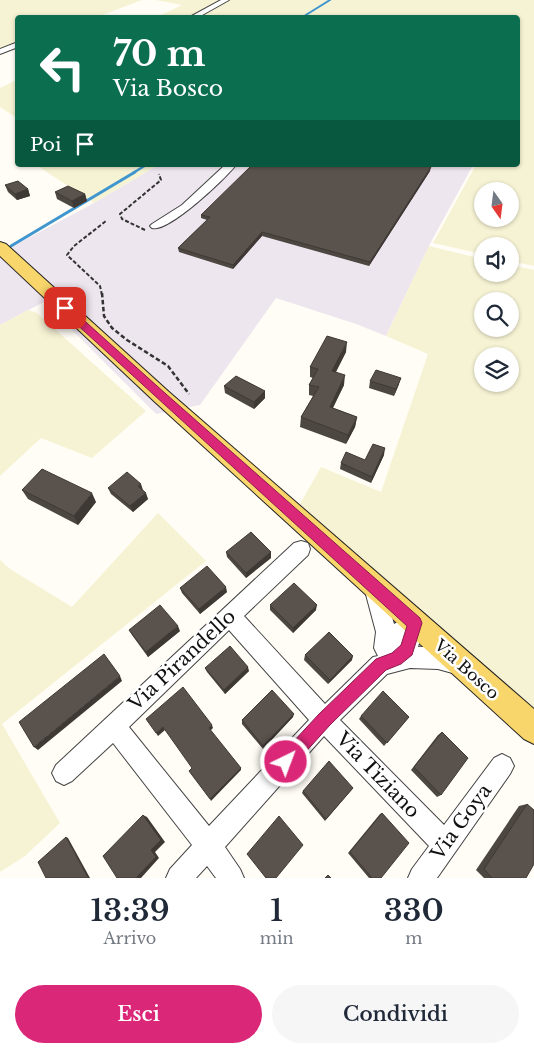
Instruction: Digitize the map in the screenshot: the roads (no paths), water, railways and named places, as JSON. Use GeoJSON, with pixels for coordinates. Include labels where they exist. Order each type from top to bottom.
{"type":"FeatureCollection","features":[{"type":"Feature","properties":{"kind":"main road","name":"Via Bosco"},"geometry":{"type":"LineString","coordinates":[[0,247],[162,397],[534,729]]}},
{"type":"Feature","properties":{"kind":"street"},"geometry":{"type":"LineString","coordinates":[[197,15],[226,0]]}},
{"type":"Feature","properties":{"kind":"street"},"geometry":{"type":"LineString","coordinates":[[0,52],[15,45]]}},
{"type":"Feature","properties":{"kind":"street"},"geometry":{"type":"LineString","coordinates":[[152,229],[186,207],[229,167]]}},
{"type":"Feature","properties":{"kind":"street","name":"Via Pirandello"},"geometry":{"type":"LineString","coordinates":[[64,773],[301,548]]}},
{"type":"Feature","properties":{"kind":"street"},"geometry":{"type":"LineString","coordinates":[[374,587],[386,632],[387,657]]}},
{"type":"Feature","properties":{"kind":"street","name":"Via Tiziano"},"geometry":{"type":"LineString","coordinates":[[230,616],[324,720],[445,844]]}},
{"type":"Feature","properties":{"kind":"street"},"geometry":{"type":"LineString","coordinates":[[179,878],[324,720],[387,657],[407,649],[415,623]]}},
{"type":"Feature","properties":{"kind":"street"},"geometry":{"type":"LineString","coordinates":[[387,657],[431,658],[461,664]]}},
{"type":"Feature","properties":{"kind":"street"},"geometry":{"type":"LineString","coordinates":[[113,725],[209,846],[231,878]]}},
{"type":"Feature","properties":{"kind":"street","name":"Via Goya"},"geometry":{"type":"LineString","coordinates":[[422,878],[502,766]]}},
{"type":"Feature","properties":{"kind":"waterway"},"geometry":{"type":"LineString","coordinates":[[306,15],[330,0]]}},
{"type":"Feature","properties":{"kind":"waterway"},"geometry":{"type":"LineString","coordinates":[[133,173],[143,167]]}},
{"type":"Feature","properties":{"kind":"waterway"},"geometry":{"type":"LineString","coordinates":[[11,246],[135,172]]}}]}
